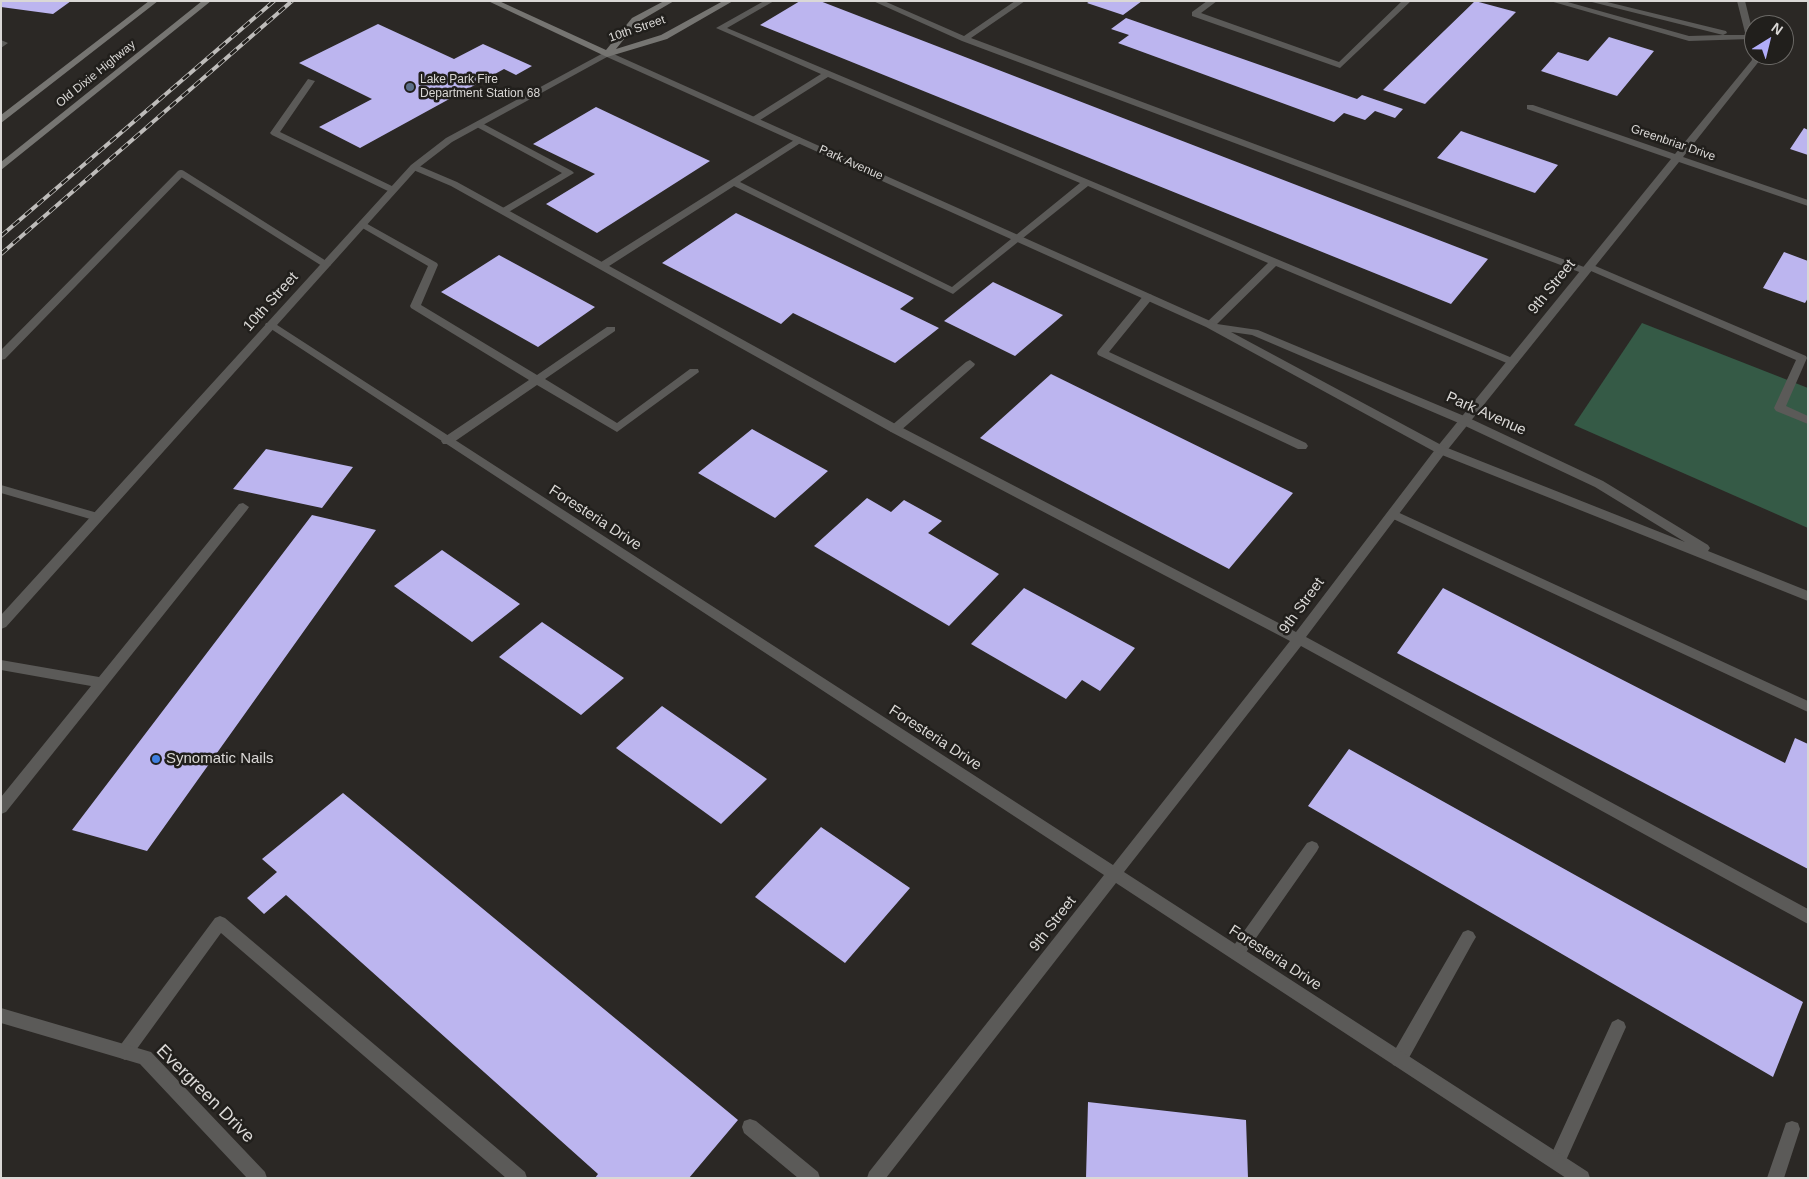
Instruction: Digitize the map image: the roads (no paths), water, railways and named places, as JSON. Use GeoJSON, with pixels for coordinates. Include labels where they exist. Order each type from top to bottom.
{"type":"FeatureCollection","features":[{"type":"Feature","properties":{"kind":"main road","name":"Old Dixie Highway"},"geometry":{"type":"LineString","coordinates":[[1,120],[154,1]]}},
{"type":"Feature","properties":{"kind":"main road","name":"Old Dixie Highway"},"geometry":{"type":"LineString","coordinates":[[1,167],[206,1]]}},
{"type":"Feature","properties":{"kind":"main road","name":"Park Avenue"},"geometry":{"type":"LineString","coordinates":[[492,1],[607,54]]}},
{"type":"Feature","properties":{"kind":"main road","name":"10th Street"},"geometry":{"type":"LineString","coordinates":[[607,54],[635,20],[670,1]]}},
{"type":"Feature","properties":{"kind":"main road","name":"10th Street"},"geometry":{"type":"LineString","coordinates":[[607,54],[664,37],[729,1]]}},
{"type":"Feature","properties":{"kind":"street"},"geometry":{"type":"LineString","coordinates":[[770,1],[720,28],[1513,362]]}},
{"type":"Feature","properties":{"kind":"street"},"geometry":{"type":"LineString","coordinates":[[878,1],[965,39],[1587,269],[1802,358],[1780,408],[1808,420]]}},
{"type":"Feature","properties":{"kind":"street"},"geometry":{"type":"LineString","coordinates":[[965,39],[1021,1]]}},
{"type":"Feature","properties":{"kind":"street"},"geometry":{"type":"LineString","coordinates":[[1213,1],[1195,14],[1340,65],[1407,1]]}},
{"type":"Feature","properties":{"kind":"street"},"geometry":{"type":"LineString","coordinates":[[1554,1],[1690,39],[1744,37]]}},
{"type":"Feature","properties":{"kind":"street"},"geometry":{"type":"LineString","coordinates":[[1592,1],[1701,29],[1744,36]]}},
{"type":"Feature","properties":{"kind":"street","name":"9th Street"},"geometry":{"type":"LineString","coordinates":[[1741,1],[1744,15]]}},
{"type":"Feature","properties":{"kind":"street","name":"Park Avenue"},"geometry":{"type":"LineString","coordinates":[[607,54],[1210,325],[1441,450],[1808,596]]}},
{"type":"Feature","properties":{"kind":"street","name":"10th Street"},"geometry":{"type":"LineString","coordinates":[[1,624],[414,167],[449,140],[607,54]]}},
{"type":"Feature","properties":{"kind":"street","name":"9th Street"},"geometry":{"type":"LineString","coordinates":[[875,1178],[1113,872],[1299,639],[1303,630],[1441,450],[1752,65]]}},
{"type":"Feature","properties":{"kind":"street"},"geometry":{"type":"LineString","coordinates":[[754,120],[827,74]]}},
{"type":"Feature","properties":{"kind":"street"},"geometry":{"type":"LineString","coordinates":[[311,81],[275,133],[393,190]]}},
{"type":"Feature","properties":{"kind":"street","name":"Greenbriar Drive"},"geometry":{"type":"LineString","coordinates":[[1530,107],[1808,203]]}},
{"type":"Feature","properties":{"kind":"street"},"geometry":{"type":"LineString","coordinates":[[478,124],[569,173],[504,211]]}},
{"type":"Feature","properties":{"kind":"street"},"geometry":{"type":"LineString","coordinates":[[602,266],[799,140]]}},
{"type":"Feature","properties":{"kind":"street"},"geometry":{"type":"LineString","coordinates":[[414,167],[454,184],[895,430],[1299,639],[1808,917]]}},
{"type":"Feature","properties":{"kind":"street"},"geometry":{"type":"LineString","coordinates":[[1,357],[181,173],[326,264]]}},
{"type":"Feature","properties":{"kind":"street"},"geometry":{"type":"LineString","coordinates":[[734,182],[953,292],[1086,183]]}},
{"type":"Feature","properties":{"kind":"street"},"geometry":{"type":"LineString","coordinates":[[362,224],[433,265],[415,306],[618,428],[694,372]]}},
{"type":"Feature","properties":{"kind":"street"},"geometry":{"type":"LineString","coordinates":[[1210,325],[1275,262]]}},
{"type":"Feature","properties":{"kind":"street"},"geometry":{"type":"LineString","coordinates":[[1148,297],[1102,353],[1302,446]]}},
{"type":"Feature","properties":{"kind":"street","name":"Foresteria Drive"},"geometry":{"type":"LineString","coordinates":[[270,325],[1582,1178]]}},
{"type":"Feature","properties":{"kind":"street","name":"Park Avenue"},"geometry":{"type":"LineString","coordinates":[[1210,325],[1254,332],[1465,421],[1599,484],[1733,566]]}},
{"type":"Feature","properties":{"kind":"street"},"geometry":{"type":"LineString","coordinates":[[447,441],[611,329]]}},
{"type":"Feature","properties":{"kind":"street"},"geometry":{"type":"LineString","coordinates":[[895,430],[970,364]]}},
{"type":"Feature","properties":{"kind":"street"},"geometry":{"type":"LineString","coordinates":[[1,489],[98,518]]}},
{"type":"Feature","properties":{"kind":"street"},"geometry":{"type":"LineString","coordinates":[[1,808],[243,507]]}},
{"type":"Feature","properties":{"kind":"street"},"geometry":{"type":"LineString","coordinates":[[1393,514],[1808,707]]}},
{"type":"Feature","properties":{"kind":"street"},"geometry":{"type":"LineString","coordinates":[[1,665],[102,683]]}},
{"type":"Feature","properties":{"kind":"street"},"geometry":{"type":"LineString","coordinates":[[1237,953],[1312,846]]}},
{"type":"Feature","properties":{"kind":"street"},"geometry":{"type":"LineString","coordinates":[[125,1052],[220,923],[519,1178]]}},
{"type":"Feature","properties":{"kind":"street"},"geometry":{"type":"LineString","coordinates":[[1399,1059],[1468,937]]}},
{"type":"Feature","properties":{"kind":"street","name":"Evergreen Drive"},"geometry":{"type":"LineString","coordinates":[[1,1015],[146,1058],[259,1178]]}},
{"type":"Feature","properties":{"kind":"street"},"geometry":{"type":"LineString","coordinates":[[1557,1161],[1618,1027]]}},
{"type":"Feature","properties":{"kind":"street"},"geometry":{"type":"LineString","coordinates":[[750,1127],[812,1178]]}},
{"type":"Feature","properties":{"kind":"street"},"geometry":{"type":"LineString","coordinates":[[1775,1178],[1792,1129]]}},
{"type":"Feature","properties":{"kind":"railway"},"geometry":{"type":"LineString","coordinates":[[1,236],[274,1]]}},
{"type":"Feature","properties":{"kind":"railway"},"geometry":{"type":"LineString","coordinates":[[1,254],[292,1]]}},
{"type":"Feature","properties":{"kind":"place","name":"Lake Park Fire Department Station 68"},"geometry":{"type":"Point","coordinates":[410,87]}},
{"type":"Feature","properties":{"kind":"place","name":"Synomatic Nails"},"geometry":{"type":"Point","coordinates":[156,759]}}]}
